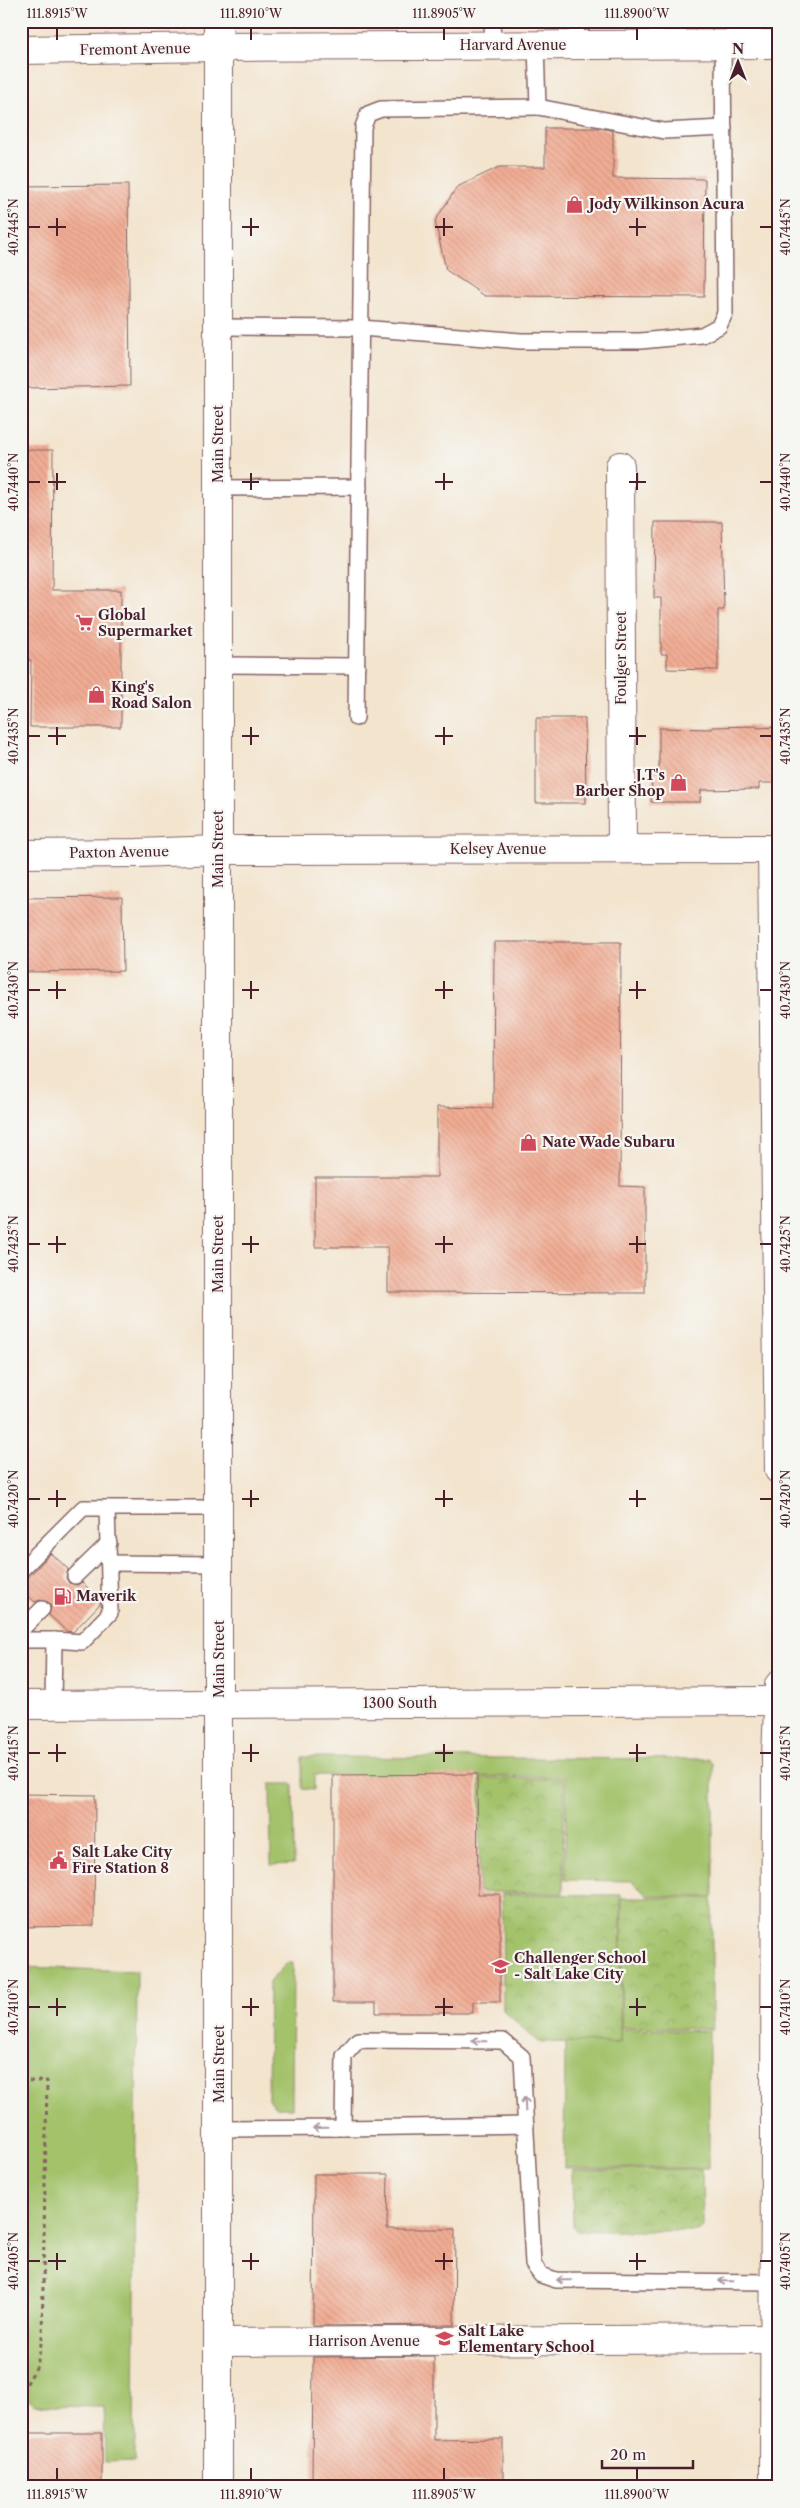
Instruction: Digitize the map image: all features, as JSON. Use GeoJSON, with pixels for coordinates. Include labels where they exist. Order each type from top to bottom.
{"type":"FeatureCollection","features":[{"type":"Feature","properties":{"kind":"street","name":"Harvard Avenue"},"geometry":{"type":"LineString","coordinates":[[218,34],[492,33],[536,45],[576,33],[723,44],[779,44]]}},
{"type":"Feature","properties":{"kind":"street","name":"Fremont Avenue"},"geometry":{"type":"LineString","coordinates":[[21,50],[218,34]]}},
{"type":"Feature","properties":{"kind":"street","name":"Main Street"},"geometry":{"type":"LineString","coordinates":[[218,34],[218,2487]]}},
{"type":"Feature","properties":{"kind":"street","name":"Foulger Street"},"geometry":{"type":"LineString","coordinates":[[620,466],[622,849]]}},
{"type":"Feature","properties":{"kind":"street","name":"Kelsey Avenue"},"geometry":{"type":"LineString","coordinates":[[218,850],[775,849]]}},
{"type":"Feature","properties":{"kind":"street"},"geometry":{"type":"LineString","coordinates":[[775,849],[779,1470]]}},
{"type":"Feature","properties":{"kind":"street","name":"Paxton Avenue"},"geometry":{"type":"LineString","coordinates":[[21,854],[218,850]]}},
{"type":"Feature","properties":{"kind":"street"},"geometry":{"type":"LineString","coordinates":[[774,2487],[777,2339],[775,2282],[778,1696]]}},
{"type":"Feature","properties":{"kind":"street","name":"1300 South"},"geometry":{"type":"LineString","coordinates":[[21,1705],[778,1696]]}},
{"type":"Feature","properties":{"kind":"street","name":"Harrison Avenue"},"geometry":{"type":"LineString","coordinates":[[218,2342],[777,2339]]}},
{"type":"Feature","properties":{"kind":"lane"},"geometry":{"type":"LineString","coordinates":[[218,327],[361,328],[521,341],[641,341],[702,335],[719,326],[725,313],[723,44]]}},
{"type":"Feature","properties":{"kind":"lane"},"geometry":{"type":"LineString","coordinates":[[536,45],[538,107]]}},
{"type":"Feature","properties":{"kind":"lane"},"geometry":{"type":"LineString","coordinates":[[356,718],[363,127],[368,114],[380,109],[538,107],[664,131],[724,128]]}},
{"type":"Feature","properties":{"kind":"lane"},"geometry":{"type":"LineString","coordinates":[[218,488],[359,487]]}},
{"type":"Feature","properties":{"kind":"lane"},"geometry":{"type":"LineString","coordinates":[[218,665],[357,666]]}},
{"type":"Feature","properties":{"kind":"lane"},"geometry":{"type":"LineString","coordinates":[[21,1570],[83,1508],[218,1508]]}},
{"type":"Feature","properties":{"kind":"lane"},"geometry":{"type":"LineString","coordinates":[[21,1640],[82,1642],[110,1613],[108,1508]]}},
{"type":"Feature","properties":{"kind":"lane"},"geometry":{"type":"LineString","coordinates":[[75,1576],[109,1543]]}},
{"type":"Feature","properties":{"kind":"lane"},"geometry":{"type":"LineString","coordinates":[[109,1563],[218,1564]]}},
{"type":"Feature","properties":{"kind":"lane"},"geometry":{"type":"LineString","coordinates":[[21,1630],[42,1610]]}},
{"type":"Feature","properties":{"kind":"lane"},"geometry":{"type":"LineString","coordinates":[[52,1705],[54,1640]]}},
{"type":"Feature","properties":{"kind":"lane"},"geometry":{"type":"LineString","coordinates":[[343,2128],[344,2056],[358,2040],[503,2041],[522,2057],[533,2264],[541,2275],[556,2280],[775,2282]]}},
{"type":"Feature","properties":{"kind":"lane"},"geometry":{"type":"LineString","coordinates":[[219,2129],[526,2125]]}},
{"type":"Feature","properties":{"kind":"path"},"geometry":{"type":"LineString","coordinates":[[21,2081],[47,2081],[42,2338],[37,2366],[21,2393]]}},
{"type":"Feature","properties":{"kind":"green space"},"geometry":{"type":"Polygon","coordinates":[[[302,1757],[709,1759],[713,1764],[713,1897],[647,1896],[632,1881],[565,1880],[566,1777],[314,1775],[314,1790],[302,1789],[302,1757]]]}},
{"type":"Feature","properties":{"kind":"green space"},"geometry":{"type":"Polygon","coordinates":[[[480,1778],[564,1779],[563,1893],[479,1892],[480,1778]]]}},
{"type":"Feature","properties":{"kind":"green space"},"geometry":{"type":"Polygon","coordinates":[[[270,1784],[293,1784],[294,1864],[271,1865],[270,1784]]]}},
{"type":"Feature","properties":{"kind":"green space"},"geometry":{"type":"Polygon","coordinates":[[[502,1894],[621,1895],[620,2043],[538,2042],[503,2010],[502,1894]]]}},
{"type":"Feature","properties":{"kind":"green space"},"geometry":{"type":"Polygon","coordinates":[[[622,1898],[712,1898],[712,2029],[621,2027],[622,1898]]]}},
{"type":"Feature","properties":{"kind":"green space"},"geometry":{"type":"Polygon","coordinates":[[[288,1962],[293,1962],[292,2108],[277,2108],[268,2100],[269,1982],[288,1962]]]}},
{"type":"Feature","properties":{"kind":"green space"},"geometry":{"type":"Polygon","coordinates":[[[21,1967],[137,1971],[134,2461],[105,2462],[104,2407],[33,2404],[21,2391],[21,1967]]]}},
{"type":"Feature","properties":{"kind":"green space"},"geometry":{"type":"Polygon","coordinates":[[[620,2029],[709,2031],[709,2168],[564,2168],[565,2042],[620,2043],[620,2029]]]}},
{"type":"Feature","properties":{"kind":"green space"},"geometry":{"type":"Polygon","coordinates":[[[702,2169],[703,2227],[698,2231],[577,2231],[573,2227],[572,2170],[702,2169]]]}},
{"type":"Feature","properties":{"kind":"building","name":"Jody Wilkinson Acura"},"geometry":{"type":"Polygon","coordinates":[[[545,128],[601,128],[613,131],[613,178],[705,179],[704,297],[485,296],[446,270],[435,221],[457,187],[499,167],[545,167],[545,128]]]}},
{"type":"Feature","properties":{"kind":"building"},"geometry":{"type":"Polygon","coordinates":[[[128,185],[130,386],[23,388],[21,186],[128,185]]]}},
{"type":"Feature","properties":{"kind":"building"},"geometry":{"type":"Polygon","coordinates":[[[21,450],[53,450],[52,590],[121,590],[121,727],[30,727],[31,660],[21,660],[21,450]]]}},
{"type":"Feature","properties":{"kind":"building"},"geometry":{"type":"Polygon","coordinates":[[[655,522],[722,522],[724,610],[718,610],[718,670],[667,669],[667,654],[661,654],[661,598],[654,598],[655,522]]]}},
{"type":"Feature","properties":{"kind":"building"},"geometry":{"type":"Polygon","coordinates":[[[536,718],[585,718],[586,803],[536,803],[536,718]]]}},
{"type":"Feature","properties":{"kind":"building"},"geometry":{"type":"Polygon","coordinates":[[[757,726],[757,728],[779,727],[779,783],[759,783],[759,789],[701,790],[700,802],[651,802],[652,776],[659,776],[659,728],[712,729],[712,727],[757,726]]]}},
{"type":"Feature","properties":{"kind":"building"},"geometry":{"type":"Polygon","coordinates":[[[122,897],[123,971],[21,972],[21,898],[122,897]]]}},
{"type":"Feature","properties":{"kind":"building","name":"Nate Wade Subaru"},"geometry":{"type":"Polygon","coordinates":[[[494,942],[621,942],[620,1186],[645,1187],[645,1293],[388,1292],[388,1247],[315,1247],[315,1177],[437,1177],[437,1107],[493,1108],[494,942]]]}},
{"type":"Feature","properties":{"kind":"building","name":"Maverik"},"geometry":{"type":"Polygon","coordinates":[[[51,1553],[68,1569],[66,1578],[69,1583],[77,1585],[82,1582],[100,1600],[100,1604],[73,1632],[66,1631],[49,1615],[51,1607],[48,1602],[40,1600],[35,1602],[21,1589],[21,1585],[51,1553]]]}},
{"type":"Feature","properties":{"kind":"building"},"geometry":{"type":"Polygon","coordinates":[[[477,1774],[478,1894],[500,1894],[500,2002],[473,2002],[473,2013],[376,2013],[376,2002],[333,2002],[333,1775],[477,1774]]]}},
{"type":"Feature","properties":{"kind":"building","name":"Salt Lake City Fire Station 8"},"geometry":{"type":"Polygon","coordinates":[[[21,1794],[95,1795],[94,1926],[21,1927],[21,1794]]]}},
{"type":"Feature","properties":{"kind":"building"},"geometry":{"type":"Polygon","coordinates":[[[314,2174],[388,2174],[387,2229],[455,2229],[454,2325],[313,2326],[314,2174]]]}},
{"type":"Feature","properties":{"kind":"building"},"geometry":{"type":"Polygon","coordinates":[[[434,2356],[434,2440],[503,2439],[503,2482],[312,2483],[313,2357],[434,2356]]]}},
{"type":"Feature","properties":{"kind":"building"},"geometry":{"type":"Polygon","coordinates":[[[21,2433],[102,2433],[102,2487],[21,2487],[21,2433]]]}},
{"type":"Feature","properties":{"kind":"place","name":"Jody Wilkinson Acura"},"geometry":{"type":"Point","coordinates":[575,204]}},
{"type":"Feature","properties":{"kind":"place","name":"Global Supermarket"},"geometry":{"type":"Point","coordinates":[84,623]}},
{"type":"Feature","properties":{"kind":"place","name":"King's Road Salon"},"geometry":{"type":"Point","coordinates":[97,695]}},
{"type":"Feature","properties":{"kind":"place","name":"J.T's Barber Shop"},"geometry":{"type":"Point","coordinates":[679,783]}},
{"type":"Feature","properties":{"kind":"place","name":"Nate Wade Subaru"},"geometry":{"type":"Point","coordinates":[528,1142]}},
{"type":"Feature","properties":{"kind":"place","name":"Maverik"},"geometry":{"type":"Point","coordinates":[62,1596]}},
{"type":"Feature","properties":{"kind":"place","name":"Salt Lake City Fire Station 8"},"geometry":{"type":"Point","coordinates":[58,1860]}},
{"type":"Feature","properties":{"kind":"place","name":"Challenger School - Salt Lake City"},"geometry":{"type":"Point","coordinates":[500,1966]}},
{"type":"Feature","properties":{"kind":"place","name":"Salt Lake Elementary School"},"geometry":{"type":"Point","coordinates":[444,2339]}}]}
